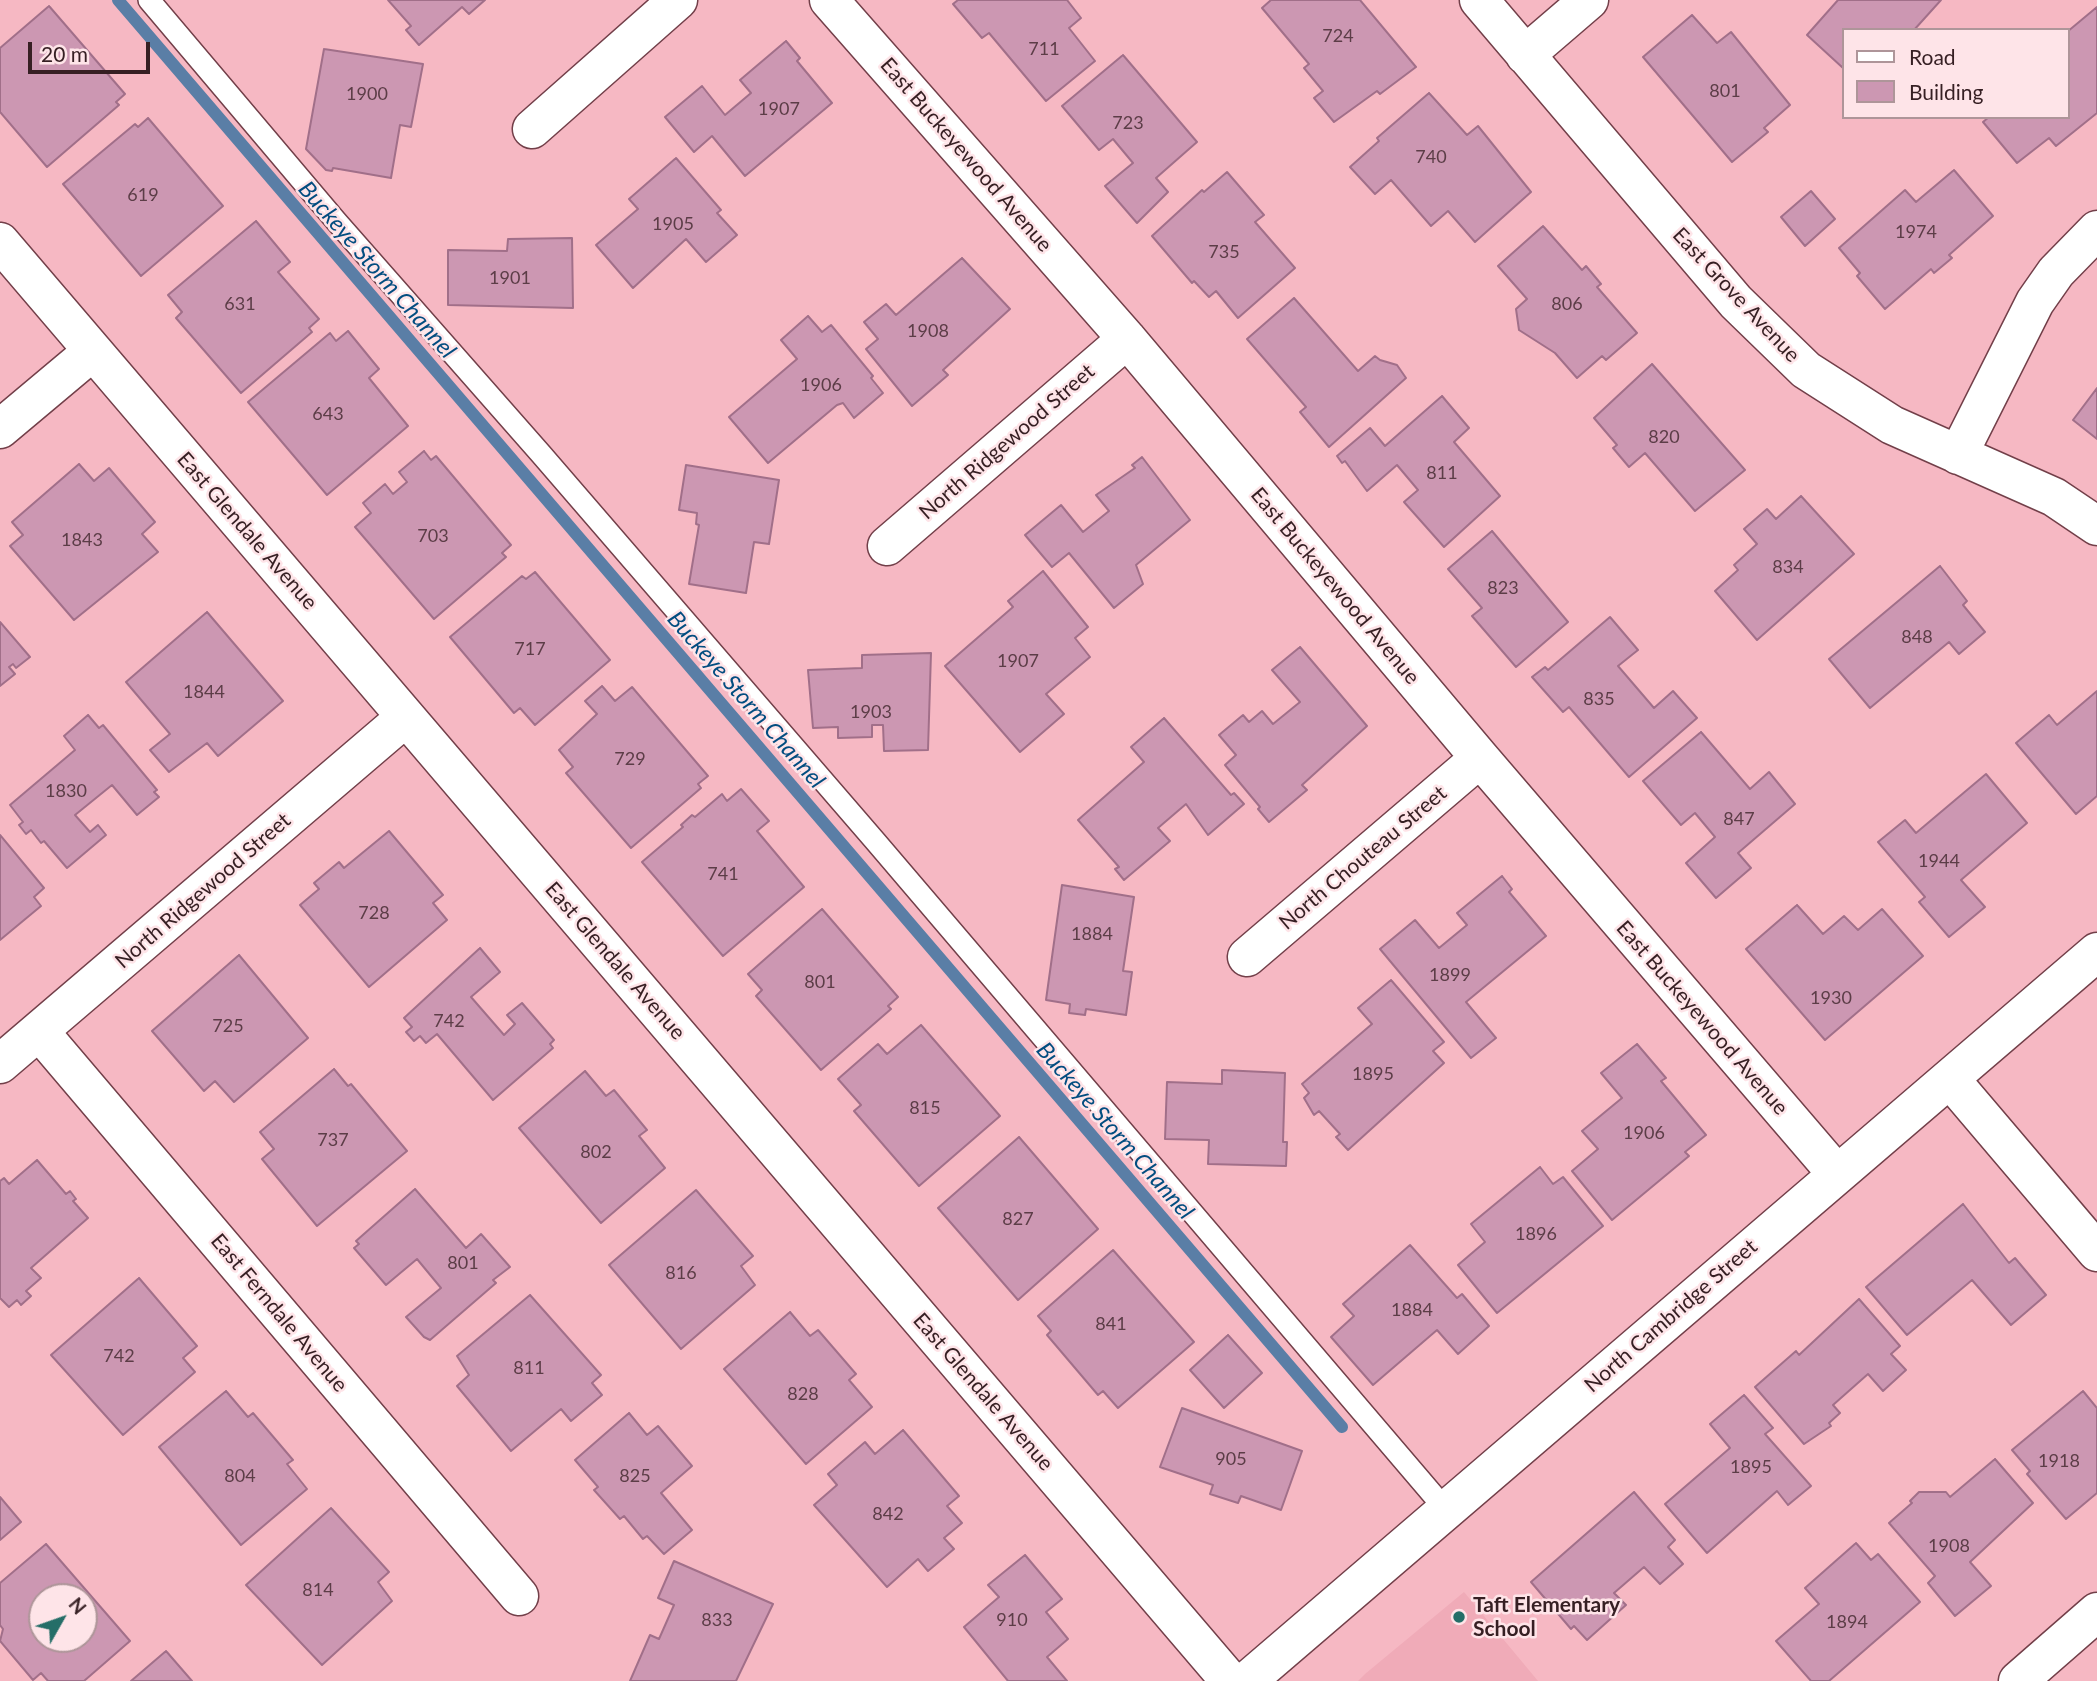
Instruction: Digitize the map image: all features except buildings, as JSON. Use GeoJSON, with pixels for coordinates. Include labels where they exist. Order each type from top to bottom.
{"type":"FeatureCollection","features":[{"type":"Feature","properties":{"kind":"street"},"geometry":{"type":"LineString","coordinates":[[532,129],[678,0]]}},
{"type":"Feature","properties":{"kind":"street","name":"East Buckeyewood Avenue"},"geometry":{"type":"LineString","coordinates":[[830,0],[1126,339],[1480,758],[1837,1174]]}},
{"type":"Feature","properties":{"kind":"street","name":"East Grove Avenue"},"geometry":{"type":"LineString","coordinates":[[1479,0],[1736,302],[1806,370],[1892,425],[2054,498],[2097,526]]}},
{"type":"Feature","properties":{"kind":"street"},"geometry":{"type":"LineString","coordinates":[[1525,55],[1589,0]]}},
{"type":"Feature","properties":{"kind":"street"},"geometry":{"type":"LineString","coordinates":[[1958,455],[2035,302],[2063,264],[2097,230]]}},
{"type":"Feature","properties":{"kind":"street","name":"East Glendale Avenue"},"geometry":{"type":"LineString","coordinates":[[0,242],[1230,1681]]}},
{"type":"Feature","properties":{"kind":"street","name":"North Ridgewood Street"},"geometry":{"type":"LineString","coordinates":[[887,546],[1126,339]]}},
{"type":"Feature","properties":{"kind":"street"},"geometry":{"type":"LineString","coordinates":[[0,429],[93,351]]}},
{"type":"Feature","properties":{"kind":"street","name":"North Ridgewood Street"},"geometry":{"type":"LineString","coordinates":[[0,1064],[406,717]]}},
{"type":"Feature","properties":{"kind":"street","name":"North Chouteau Street"},"geometry":{"type":"LineString","coordinates":[[1247,957],[1480,758]]}},
{"type":"Feature","properties":{"kind":"street","name":"North Cambridge Street"},"geometry":{"type":"LineString","coordinates":[[1247,1681],[2097,952]]}},
{"type":"Feature","properties":{"kind":"street","name":"East Ferndale Avenue"},"geometry":{"type":"LineString","coordinates":[[40,1031],[519,1596]]}},
{"type":"Feature","properties":{"kind":"street"},"geometry":{"type":"LineString","coordinates":[[1950,1079],[2097,1252]]}},
{"type":"Feature","properties":{"kind":"street"},"geometry":{"type":"LineString","coordinates":[[2018,1681],[2097,1612]]}},
{"type":"Feature","properties":{"kind":"lane"},"geometry":{"type":"LineString","coordinates":[[149,0],[336,221],[876,842],[1446,1510]]}},
{"type":"Feature","properties":{"kind":"shaded area","name":"Taft Elementary School"},"geometry":{"type":"Polygon","coordinates":[[[1464,1592],[1538,1681],[1358,1681],[1365,1674],[1464,1592]]]}},
{"type":"Feature","properties":{"kind":"waterway","name":"Buckeye Storm Channel"},"geometry":{"type":"LineString","coordinates":[[118,0],[1342,1427]]}},
{"type":"Feature","properties":{"kind":"place","name":"Taft Elementary School"},"geometry":{"type":"Point","coordinates":[1459,1617]}}]}
